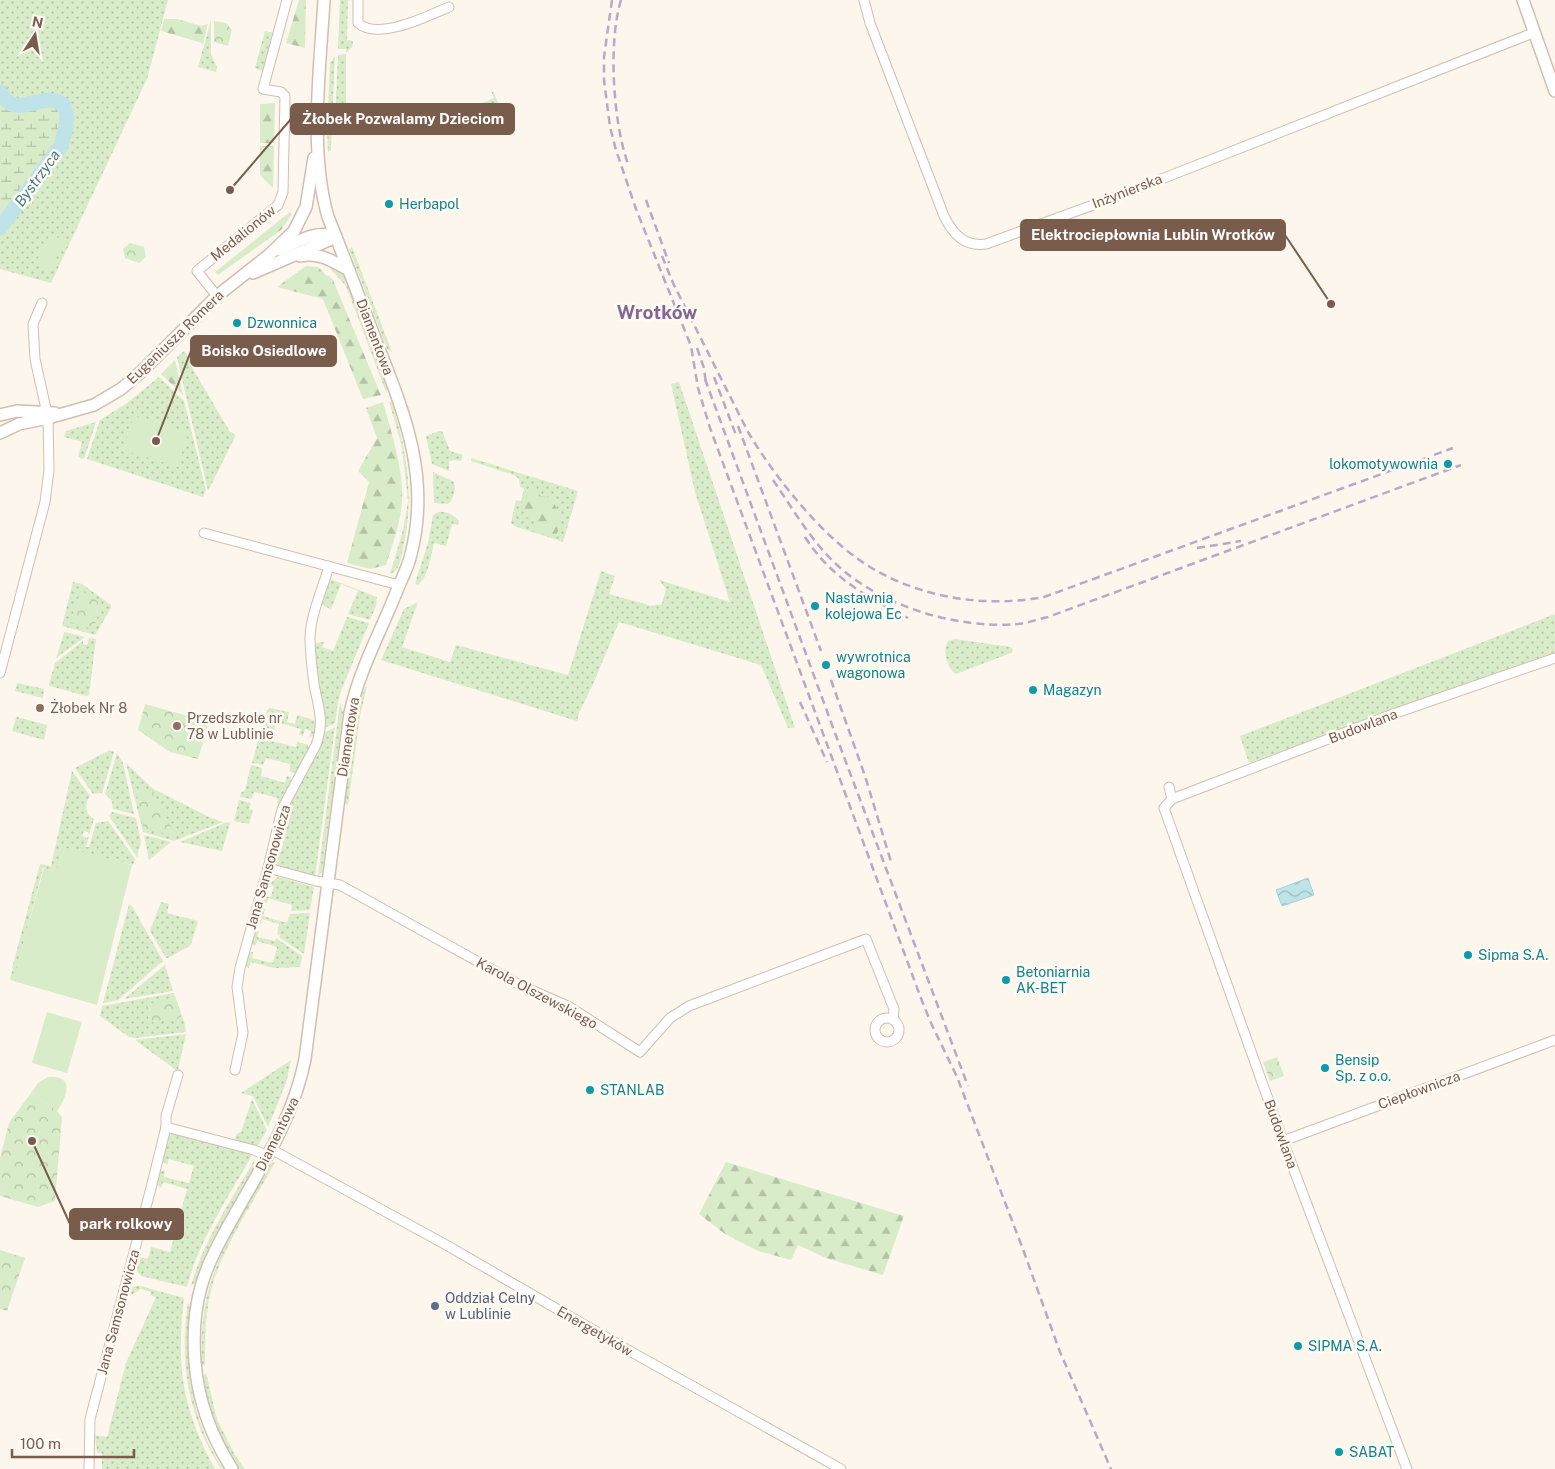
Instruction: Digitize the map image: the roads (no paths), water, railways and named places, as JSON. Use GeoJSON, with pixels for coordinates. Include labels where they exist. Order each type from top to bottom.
{"type":"FeatureCollection","features":[{"type":"Feature","properties":{"kind":"street","name":"Medalionów"},"geometry":{"type":"LineString","coordinates":[[216,296],[197,271],[278,205],[284,192],[285,96],[281,92],[263,89],[287,0]]}},
{"type":"Feature","properties":{"kind":"street","name":"Diamentowa"},"geometry":{"type":"LineString","coordinates":[[232,1469],[212,1434],[200,1396],[194,1353],[195,1321],[201,1287],[212,1258],[289,1114],[303,1067],[348,724],[353,699],[361,674],[411,556],[415,539],[418,499],[416,463],[402,408],[336,237],[323,198],[317,144],[324,0]]}},
{"type":"Feature","properties":{"kind":"street"},"geometry":{"type":"LineString","coordinates":[[358,0],[358,24],[362,27],[380,29],[390,29],[403,25],[449,7]]}},
{"type":"Feature","properties":{"kind":"street","name":"Inżynierska"},"geometry":{"type":"LineString","coordinates":[[864,0],[870,23],[944,216],[956,236],[971,244],[979,245],[1126,193],[1533,33]]}},
{"type":"Feature","properties":{"kind":"street"},"geometry":{"type":"LineString","coordinates":[[1523,0],[1533,33],[1555,91]]}},
{"type":"Feature","properties":{"kind":"street","name":"Eugeniusza Romera"},"geometry":{"type":"LineString","coordinates":[[0,433],[19,424],[52,414],[94,405],[121,388],[141,372],[216,296],[269,255],[290,236],[302,216],[308,197],[317,144]]}},
{"type":"Feature","properties":{"kind":"street","name":"Eugeniusza Romera"},"geometry":{"type":"LineString","coordinates":[[269,255],[317,234],[329,234],[336,237]]}},
{"type":"Feature","properties":{"kind":"street","name":"Eugeniusza Romera"},"geometry":{"type":"LineString","coordinates":[[235,280],[291,258],[336,237]]}},
{"type":"Feature","properties":{"kind":"street","name":"Eugeniusza Romera"},"geometry":{"type":"LineString","coordinates":[[291,258],[311,254],[320,255],[349,270]]}},
{"type":"Feature","properties":{"kind":"street"},"geometry":{"type":"LineString","coordinates":[[0,673],[45,502],[49,470],[52,414],[35,359],[33,324],[42,303]]}},
{"type":"Feature","properties":{"kind":"street","name":"Eugeniusza Romera"},"geometry":{"type":"LineString","coordinates":[[0,415],[17,411],[52,414]]}},
{"type":"Feature","properties":{"kind":"street"},"geometry":{"type":"LineString","coordinates":[[204,532],[399,585]]}},
{"type":"Feature","properties":{"kind":"street","name":"Jana Samsonowicza"},"geometry":{"type":"LineString","coordinates":[[235,1070],[243,1033],[237,987],[240,968],[268,868],[282,809],[320,734],[321,719],[314,684],[310,637],[330,566]]}},
{"type":"Feature","properties":{"kind":"street","name":"Budowlana"},"geometry":{"type":"LineString","coordinates":[[1407,1469],[1283,1141],[1164,808],[1172,799],[1396,713],[1555,658]]}},
{"type":"Feature","properties":{"kind":"street","name":"Budowlana"},"geometry":{"type":"LineString","coordinates":[[1168,787],[1172,799]]}},
{"type":"Feature","properties":{"kind":"street"},"geometry":{"type":"LineString","coordinates":[[268,868],[327,883]]}},
{"type":"Feature","properties":{"kind":"street","name":"Karola Olszewskiego"},"geometry":{"type":"LineString","coordinates":[[327,883],[340,885],[354,892],[520,985],[568,1006],[640,1052],[670,1018],[683,1010],[866,939],[894,1009],[892,1020]]}},
{"type":"Feature","properties":{"kind":"street","name":"Ciepłownicza"},"geometry":{"type":"LineString","coordinates":[[1283,1141],[1555,1040]]}},
{"type":"Feature","properties":{"kind":"street","name":"Jana Samsonowicza"},"geometry":{"type":"LineString","coordinates":[[89,1469],[90,1419],[178,1075]]}},
{"type":"Feature","properties":{"kind":"street","name":"Energetyków"},"geometry":{"type":"LineString","coordinates":[[166,1127],[254,1150],[270,1152],[454,1250],[631,1352],[841,1469]]}},
{"type":"Feature","properties":{"kind":"water"},"geometry":{"type":"Polygon","coordinates":[[[1308,878],[1314,895],[1282,906],[1276,890],[1308,878]]]}},
{"type":"Feature","properties":{"kind":"waterway","name":"Bystrzyca"},"geometry":{"type":"LineString","coordinates":[[0,92],[12,104],[26,105],[40,101],[57,101],[63,104],[67,114],[66,128],[61,146],[0,228]]}},
{"type":"Feature","properties":{"kind":"railway"},"geometry":{"type":"LineString","coordinates":[[612,0],[604,57],[604,80],[610,127],[636,209],[691,346],[698,388],[710,428],[922,1001],[957,1077],[1060,1352],[1111,1469]]}},
{"type":"Feature","properties":{"kind":"railway"},"geometry":{"type":"LineString","coordinates":[[621,0],[614,37],[614,82],[619,127],[628,164]]}},
{"type":"Feature","properties":{"kind":"railway"},"geometry":{"type":"LineString","coordinates":[[646,200],[669,263]]}},
{"type":"Feature","properties":{"kind":"railway"},"geometry":{"type":"LineString","coordinates":[[662,256],[673,283],[748,432],[772,469],[802,507],[835,541],[870,567],[890,578],[932,593],[977,601],[1022,600],[1044,597],[1453,448]]}},
{"type":"Feature","properties":{"kind":"railway"},"geometry":{"type":"LineString","coordinates":[[697,348],[704,368],[706,384]]}},
{"type":"Feature","properties":{"kind":"railway"},"geometry":{"type":"LineString","coordinates":[[714,377],[736,435]]}},
{"type":"Feature","properties":{"kind":"railway"},"geometry":{"type":"LineString","coordinates":[[705,379],[835,733],[968,1086]]}},
{"type":"Feature","properties":{"kind":"railway"},"geometry":{"type":"LineString","coordinates":[[738,426],[821,651]]}},
{"type":"Feature","properties":{"kind":"railway"},"geometry":{"type":"LineString","coordinates":[[773,480],[819,546],[855,580],[876,593],[922,612],[946,619],[995,625],[1022,623],[1048,617],[1461,465]]}},
{"type":"Feature","properties":{"kind":"railway"},"geometry":{"type":"LineString","coordinates":[[805,537],[826,564],[850,585],[908,618]]}},
{"type":"Feature","properties":{"kind":"railway"},"geometry":{"type":"LineString","coordinates":[[1197,548],[1241,541]]}},
{"type":"Feature","properties":{"kind":"railway"},"geometry":{"type":"LineString","coordinates":[[831,680],[865,776],[892,865]]}},
{"type":"Feature","properties":{"kind":"railway"},"geometry":{"type":"LineString","coordinates":[[800,702],[827,762]]}},
{"type":"Feature","properties":{"kind":"place","name":"Żłobek Pozwalamy Dzieciom"},"geometry":{"type":"Point","coordinates":[230,190]}},
{"type":"Feature","properties":{"kind":"place","name":"Herbapol"},"geometry":{"type":"Point","coordinates":[389,204]}},
{"type":"Feature","properties":{"kind":"place","name":"Elektrociepłownia Lublin Wrotków"},"geometry":{"type":"Point","coordinates":[1331,304]}},
{"type":"Feature","properties":{"kind":"place","name":"Dzwonnica"},"geometry":{"type":"Point","coordinates":[237,323]}},
{"type":"Feature","properties":{"kind":"place","name":"Boisko Osiedlowe"},"geometry":{"type":"Point","coordinates":[156,441]}},
{"type":"Feature","properties":{"kind":"place","name":"lokomotywownia"},"geometry":{"type":"Point","coordinates":[1448,464]}},
{"type":"Feature","properties":{"kind":"place","name":"Nastawnia kolejowa Ec"},"geometry":{"type":"Point","coordinates":[815,606]}},
{"type":"Feature","properties":{"kind":"place","name":"wywrotnica wagonowa"},"geometry":{"type":"Point","coordinates":[826,665]}},
{"type":"Feature","properties":{"kind":"place","name":"Magazyn"},"geometry":{"type":"Point","coordinates":[1033,690]}},
{"type":"Feature","properties":{"kind":"place","name":"Żłobek Nr 8"},"geometry":{"type":"Point","coordinates":[40,708]}},
{"type":"Feature","properties":{"kind":"place","name":"Przedszkole nr 78 w Lublinie"},"geometry":{"type":"Point","coordinates":[177,726]}},
{"type":"Feature","properties":{"kind":"place","name":"Sipma S.A."},"geometry":{"type":"Point","coordinates":[1468,955]}},
{"type":"Feature","properties":{"kind":"place","name":"Betoniarnia AK-BET"},"geometry":{"type":"Point","coordinates":[1006,980]}},
{"type":"Feature","properties":{"kind":"place","name":"Bensip Sp. z o.o."},"geometry":{"type":"Point","coordinates":[1325,1068]}},
{"type":"Feature","properties":{"kind":"place","name":"STANLAB"},"geometry":{"type":"Point","coordinates":[590,1090]}},
{"type":"Feature","properties":{"kind":"place","name":"park rolkowy"},"geometry":{"type":"Point","coordinates":[32,1141]}},
{"type":"Feature","properties":{"kind":"place","name":"Oddział Celny w Lublinie"},"geometry":{"type":"Point","coordinates":[435,1306]}},
{"type":"Feature","properties":{"kind":"place","name":"SIPMA S.A."},"geometry":{"type":"Point","coordinates":[1298,1346]}},
{"type":"Feature","properties":{"kind":"place","name":"SABAT"},"geometry":{"type":"Point","coordinates":[1339,1452]}},
{"type":"Feature","properties":{"kind":"district","name":"Wrotków"},"geometry":{"type":"Point","coordinates":[657,312]}}]}
